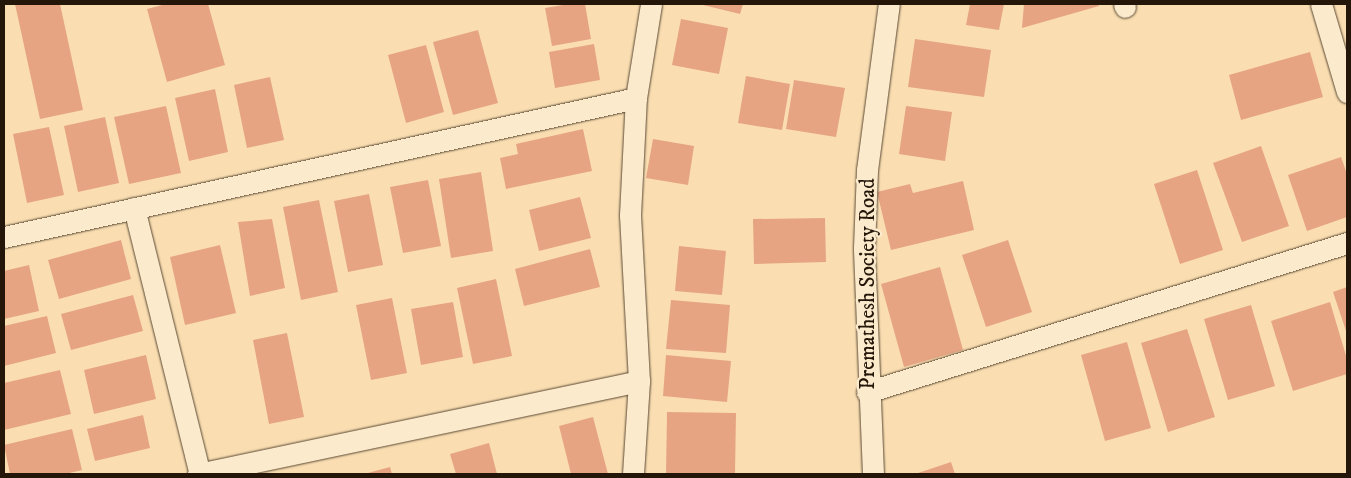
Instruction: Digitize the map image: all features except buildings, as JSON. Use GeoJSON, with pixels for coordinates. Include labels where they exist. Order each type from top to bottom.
{"type":"FeatureCollection","features":[{"type":"Feature","properties":{"kind":"street"},"geometry":{"type":"LineString","coordinates":[[633,474],[639,381],[630,215],[636,98],[651,4]]}},
{"type":"Feature","properties":{"kind":"street","name":"Premathesh Society Road"},"geometry":{"type":"LineString","coordinates":[[872,474],[864,248],[868,170],[888,4]]}},
{"type":"Feature","properties":{"kind":"street"},"geometry":{"type":"LineString","coordinates":[[1321,4],[1347,92]]}},
{"type":"Feature","properties":{"kind":"street"},"geometry":{"type":"LineString","coordinates":[[4,237],[636,98]]}},
{"type":"Feature","properties":{"kind":"street"},"geometry":{"type":"LineString","coordinates":[[134,208],[199,474],[639,381]]}},
{"type":"Feature","properties":{"kind":"street"},"geometry":{"type":"LineString","coordinates":[[868,392],[1347,243]]}}]}
